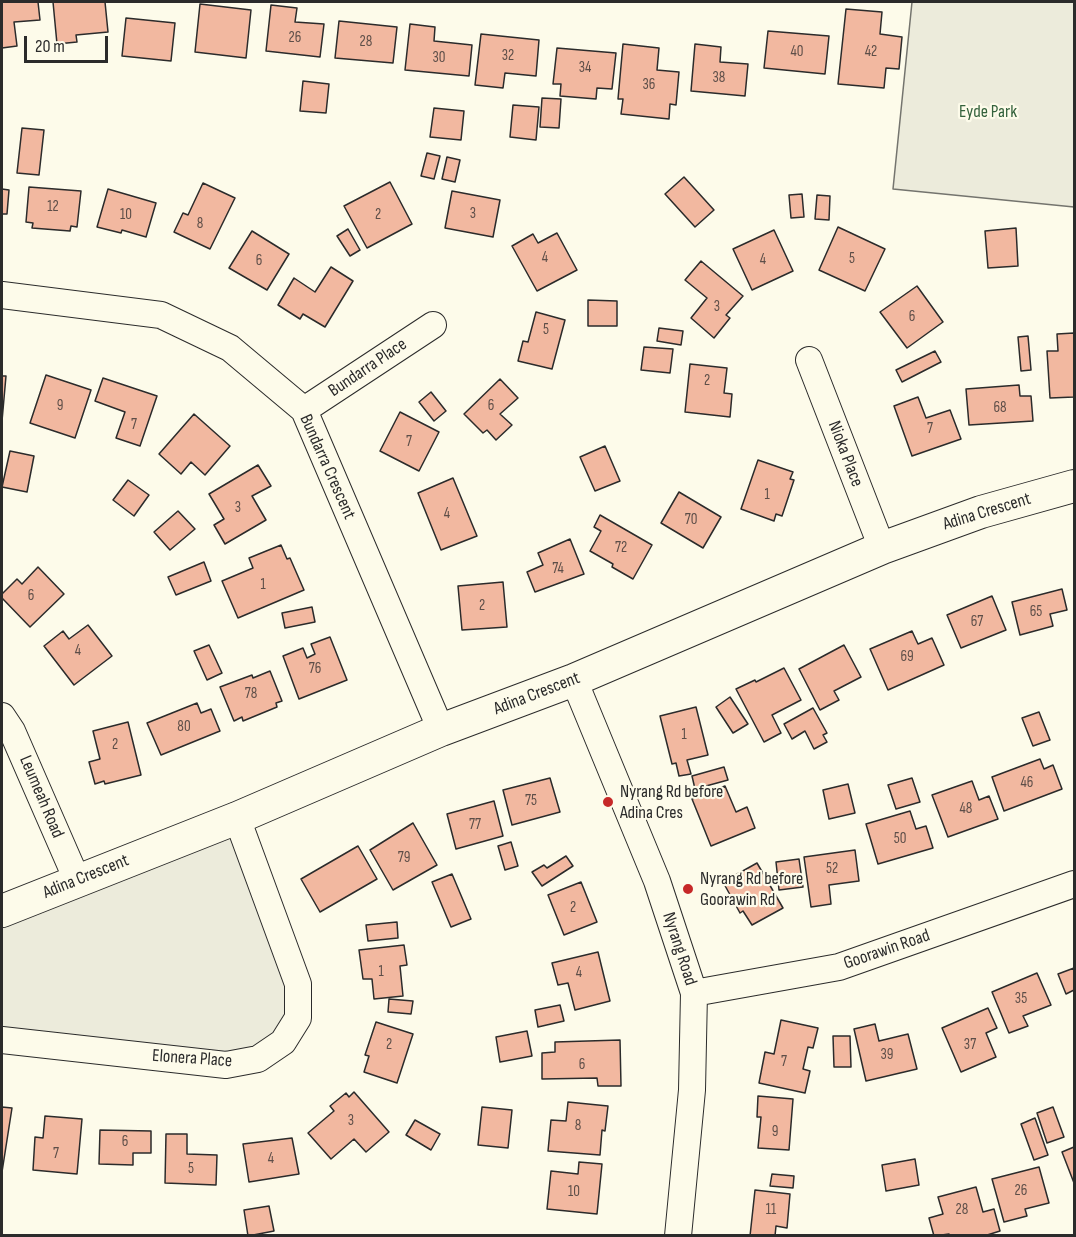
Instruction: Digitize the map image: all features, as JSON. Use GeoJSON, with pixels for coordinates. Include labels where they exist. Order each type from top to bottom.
{"type":"FeatureCollection","features":[{"type":"Feature","properties":{"kind":"street","name":"Bundarra Crescent"},"geometry":{"type":"LineString","coordinates":[[2,295],[161,315],[230,348],[304,410],[441,730]]}},
{"type":"Feature","properties":{"kind":"street","name":"Bundarra Place"},"geometry":{"type":"LineString","coordinates":[[304,410],[433,325]]}},
{"type":"Feature","properties":{"kind":"street","name":"Nioka Place"},"geometry":{"type":"LineString","coordinates":[[808,360],[882,548]]}},
{"type":"Feature","properties":{"kind":"street","name":"Adina Crescent"},"geometry":{"type":"LineString","coordinates":[[2,911],[237,818],[441,730],[574,680],[882,548],[981,512],[1074,486]]}},
{"type":"Feature","properties":{"kind":"street","name":"Nyrang Road"},"geometry":{"type":"LineString","coordinates":[[574,680],[657,881],[694,993],[692,1090],[678,1236]]}},
{"type":"Feature","properties":{"kind":"street","name":"Leumeah Road"},"geometry":{"type":"LineString","coordinates":[[2,716],[12,731],[77,880]]}},
{"type":"Feature","properties":{"kind":"street","name":"Elonera Place"},"geometry":{"type":"LineString","coordinates":[[2,1040],[226,1065],[258,1059],[283,1042],[298,1018],[298,984],[237,818]]}},
{"type":"Feature","properties":{"kind":"street","name":"Goorawin Road"},"geometry":{"type":"LineString","coordinates":[[694,993],[839,967],[1074,884]]}},
{"type":"Feature","properties":{"kind":"green space","name":"Eyde Park"},"geometry":{"type":"Polygon","coordinates":[[[912,2],[1074,2],[1074,207],[893,189],[912,2]]]}},
{"type":"Feature","properties":{"kind":"green space"},"geometry":{"type":"Polygon","coordinates":[[[237,818],[298,1018],[258,1059],[2,1040],[2,911],[237,818]]]}},
{"type":"Feature","properties":{"kind":"building"},"geometry":{"type":"Polygon","coordinates":[[[2,2],[38,2],[40,20],[14,22],[17,46],[2,48],[2,2]]]}},
{"type":"Feature","properties":{"kind":"building"},"geometry":{"type":"Polygon","coordinates":[[[53,2],[105,2],[108,32],[76,35],[77,42],[57,44],[53,2]]]}},
{"type":"Feature","properties":{"kind":"building"},"geometry":{"type":"Polygon","coordinates":[[[200,4],[251,10],[246,58],[195,52],[200,4]]]}},
{"type":"Feature","properties":{"kind":"building"},"geometry":{"type":"Polygon","coordinates":[[[271,5],[297,8],[295,22],[324,24],[320,57],[266,51],[271,5]]]}},
{"type":"Feature","properties":{"kind":"building"},"geometry":{"type":"Polygon","coordinates":[[[846,9],[882,12],[880,34],[902,37],[899,69],[886,68],[884,88],[838,84],[846,9]]]}},
{"type":"Feature","properties":{"kind":"building"},"geometry":{"type":"Polygon","coordinates":[[[126,18],[175,23],[171,61],[122,56],[126,18]]]}},
{"type":"Feature","properties":{"kind":"building"},"geometry":{"type":"Polygon","coordinates":[[[339,21],[397,27],[393,63],[335,58],[339,21]]]}},
{"type":"Feature","properties":{"kind":"building"},"geometry":{"type":"Polygon","coordinates":[[[410,24],[435,27],[434,41],[472,45],[469,76],[405,70],[410,24]]]}},
{"type":"Feature","properties":{"kind":"building"},"geometry":{"type":"Polygon","coordinates":[[[768,31],[829,36],[825,74],[764,68],[768,31]]]}},
{"type":"Feature","properties":{"kind":"building"},"geometry":{"type":"Polygon","coordinates":[[[481,34],[539,40],[536,76],[505,73],[503,88],[475,85],[481,34]]]}},
{"type":"Feature","properties":{"kind":"building"},"geometry":{"type":"Polygon","coordinates":[[[623,44],[659,48],[657,70],[679,72],[676,105],[670,104],[669,119],[621,114],[623,99],[618,99],[623,44]]]}},
{"type":"Feature","properties":{"kind":"building"},"geometry":{"type":"Polygon","coordinates":[[[695,44],[721,47],[720,62],[748,64],[745,96],[691,91],[695,44]]]}},
{"type":"Feature","properties":{"kind":"building"},"geometry":{"type":"Polygon","coordinates":[[[557,48],[616,53],[612,89],[597,88],[596,99],[560,96],[561,84],[553,84],[557,48]]]}},
{"type":"Feature","properties":{"kind":"building"},"geometry":{"type":"Polygon","coordinates":[[[303,81],[329,84],[326,113],[300,111],[303,81]]]}},
{"type":"Feature","properties":{"kind":"building"},"geometry":{"type":"Polygon","coordinates":[[[542,98],[561,99],[559,128],[540,127],[542,98]]]}},
{"type":"Feature","properties":{"kind":"building"},"geometry":{"type":"Polygon","coordinates":[[[513,105],[539,107],[536,140],[510,137],[513,105]]]}},
{"type":"Feature","properties":{"kind":"building"},"geometry":{"type":"Polygon","coordinates":[[[434,108],[464,111],[461,140],[430,137],[434,108]]]}},
{"type":"Feature","properties":{"kind":"building"},"geometry":{"type":"Polygon","coordinates":[[[22,128],[44,130],[39,175],[17,173],[22,128]]]}},
{"type":"Feature","properties":{"kind":"building"},"geometry":{"type":"Polygon","coordinates":[[[427,153],[440,156],[434,179],[421,176],[427,153]]]}},
{"type":"Feature","properties":{"kind":"building"},"geometry":{"type":"Polygon","coordinates":[[[447,157],[460,160],[455,182],[442,179],[447,157]]]}},
{"type":"Feature","properties":{"kind":"building"},"geometry":{"type":"Polygon","coordinates":[[[684,177],[714,210],[695,227],[665,194],[684,177]]]}},
{"type":"Feature","properties":{"kind":"building"},"geometry":{"type":"Polygon","coordinates":[[[390,182],[412,224],[367,248],[344,206],[390,182]]]}},
{"type":"Feature","properties":{"kind":"building"},"geometry":{"type":"Polygon","coordinates":[[[203,183],[235,198],[210,249],[174,232],[183,213],[188,215],[203,183]]]}},
{"type":"Feature","properties":{"kind":"building"},"geometry":{"type":"Polygon","coordinates":[[[29,187],[81,191],[77,227],[71,226],[70,231],[32,228],[33,223],[26,222],[29,187]]]}},
{"type":"Feature","properties":{"kind":"building"},"geometry":{"type":"Polygon","coordinates":[[[2,189],[9,190],[7,214],[2,214],[2,189]]]}},
{"type":"Feature","properties":{"kind":"building"},"geometry":{"type":"Polygon","coordinates":[[[108,189],[156,203],[146,237],[122,230],[121,233],[97,227],[108,189]]]}},
{"type":"Feature","properties":{"kind":"building"},"geometry":{"type":"Polygon","coordinates":[[[452,191],[500,200],[493,237],[445,228],[452,191]]]}},
{"type":"Feature","properties":{"kind":"building"},"geometry":{"type":"Polygon","coordinates":[[[802,194],[804,217],[791,218],[789,195],[802,194]]]}},
{"type":"Feature","properties":{"kind":"building"},"geometry":{"type":"Polygon","coordinates":[[[817,195],[830,196],[829,220],[815,219],[817,195]]]}},
{"type":"Feature","properties":{"kind":"building"},"geometry":{"type":"Polygon","coordinates":[[[838,227],[885,249],[865,291],[819,270],[838,227]]]}},
{"type":"Feature","properties":{"kind":"building"},"geometry":{"type":"Polygon","coordinates":[[[1016,228],[1018,266],[988,268],[985,231],[1016,228]]]}},
{"type":"Feature","properties":{"kind":"building"},"geometry":{"type":"Polygon","coordinates":[[[348,229],[360,250],[350,256],[337,236],[348,229]]]}},
{"type":"Feature","properties":{"kind":"building"},"geometry":{"type":"Polygon","coordinates":[[[774,230],[793,271],[752,290],[733,249],[774,230]]]}},
{"type":"Feature","properties":{"kind":"building"},"geometry":{"type":"Polygon","coordinates":[[[252,231],[289,254],[267,290],[229,268],[252,231]]]}},
{"type":"Feature","properties":{"kind":"building"},"geometry":{"type":"Polygon","coordinates":[[[557,233],[577,270],[537,291],[512,246],[533,234],[538,243],[557,233]]]}},
{"type":"Feature","properties":{"kind":"building"},"geometry":{"type":"Polygon","coordinates":[[[701,261],[743,296],[726,315],[730,318],[714,338],[691,318],[707,298],[685,280],[701,261]]]}},
{"type":"Feature","properties":{"kind":"building"},"geometry":{"type":"Polygon","coordinates":[[[331,267],[353,281],[325,327],[303,314],[300,319],[278,305],[294,278],[315,292],[331,267]]]}},
{"type":"Feature","properties":{"kind":"building"},"geometry":{"type":"Polygon","coordinates":[[[917,286],[943,322],[907,348],[880,312],[917,286]]]}},
{"type":"Feature","properties":{"kind":"building"},"geometry":{"type":"Polygon","coordinates":[[[588,300],[617,301],[617,326],[588,326],[588,300]]]}},
{"type":"Feature","properties":{"kind":"building"},"geometry":{"type":"Polygon","coordinates":[[[536,312],[565,320],[552,369],[518,361],[523,341],[528,342],[536,312]]]}},
{"type":"Feature","properties":{"kind":"building"},"geometry":{"type":"Polygon","coordinates":[[[659,328],[683,331],[681,345],[657,341],[659,328]]]}},
{"type":"Feature","properties":{"kind":"building"},"geometry":{"type":"Polygon","coordinates":[[[1074,333],[1074,397],[1050,398],[1047,351],[1058,351],[1057,334],[1074,333]]]}},
{"type":"Feature","properties":{"kind":"building"},"geometry":{"type":"Polygon","coordinates":[[[1028,336],[1031,370],[1021,371],[1018,337],[1028,336]]]}},
{"type":"Feature","properties":{"kind":"building"},"geometry":{"type":"Polygon","coordinates":[[[644,347],[673,349],[670,373],[641,370],[644,347]]]}},
{"type":"Feature","properties":{"kind":"building"},"geometry":{"type":"Polygon","coordinates":[[[935,351],[941,362],[902,382],[896,370],[935,351]]]}},
{"type":"Feature","properties":{"kind":"building"},"geometry":{"type":"Polygon","coordinates":[[[690,364],[727,368],[724,393],[732,394],[730,417],[685,412],[690,364]]]}},
{"type":"Feature","properties":{"kind":"building"},"geometry":{"type":"Polygon","coordinates":[[[46,375],[91,390],[75,438],[30,423],[46,375]]]}},
{"type":"Feature","properties":{"kind":"building"},"geometry":{"type":"Polygon","coordinates":[[[2,376],[6,376],[2,421],[2,376]]]}},
{"type":"Feature","properties":{"kind":"building"},"geometry":{"type":"Polygon","coordinates":[[[103,378],[157,396],[140,446],[116,438],[125,412],[95,401],[103,378]]]}},
{"type":"Feature","properties":{"kind":"building"},"geometry":{"type":"Polygon","coordinates":[[[500,379],[518,398],[500,414],[512,425],[496,440],[487,430],[483,433],[464,414],[500,379]]]}},
{"type":"Feature","properties":{"kind":"building"},"geometry":{"type":"Polygon","coordinates":[[[1019,385],[1020,396],[1031,396],[1033,421],[969,425],[966,389],[1019,385]]]}},
{"type":"Feature","properties":{"kind":"building"},"geometry":{"type":"Polygon","coordinates":[[[431,392],[446,411],[434,421],[419,402],[431,392]]]}},
{"type":"Feature","properties":{"kind":"building"},"geometry":{"type":"Polygon","coordinates":[[[918,397],[926,418],[950,410],[961,439],[912,456],[894,406],[918,397]]]}},
{"type":"Feature","properties":{"kind":"building"},"geometry":{"type":"Polygon","coordinates":[[[400,412],[439,432],[419,471],[380,451],[400,412]]]}},
{"type":"Feature","properties":{"kind":"building"},"geometry":{"type":"Polygon","coordinates":[[[194,414],[230,446],[205,475],[191,462],[181,474],[159,454],[194,414]]]}},
{"type":"Feature","properties":{"kind":"building"},"geometry":{"type":"Polygon","coordinates":[[[605,446],[620,481],[595,491],[580,457],[605,446]]]}},
{"type":"Feature","properties":{"kind":"building"},"geometry":{"type":"Polygon","coordinates":[[[10,451],[34,456],[27,492],[2,487],[10,451]]]}},
{"type":"Feature","properties":{"kind":"building"},"geometry":{"type":"Polygon","coordinates":[[[758,460],[793,472],[790,479],[794,480],[782,516],[776,514],[774,521],[741,509],[758,460]]]}},
{"type":"Feature","properties":{"kind":"building"},"geometry":{"type":"Polygon","coordinates":[[[258,465],[271,486],[252,496],[266,520],[225,544],[214,525],[224,519],[209,494],[258,465]]]}},
{"type":"Feature","properties":{"kind":"building"},"geometry":{"type":"Polygon","coordinates":[[[453,478],[477,536],[441,550],[418,493],[453,478]]]}},
{"type":"Feature","properties":{"kind":"building"},"geometry":{"type":"Polygon","coordinates":[[[128,480],[149,495],[134,516],[113,500],[128,480]]]}},
{"type":"Feature","properties":{"kind":"building"},"geometry":{"type":"Polygon","coordinates":[[[679,492],[721,517],[703,548],[661,523],[679,492]]]}},
{"type":"Feature","properties":{"kind":"building"},"geometry":{"type":"Polygon","coordinates":[[[178,511],[195,529],[170,550],[154,532],[178,511]]]}},
{"type":"Feature","properties":{"kind":"building"},"geometry":{"type":"Polygon","coordinates":[[[600,515],[652,545],[633,579],[590,551],[601,531],[594,527],[600,515]]]}},
{"type":"Feature","properties":{"kind":"building"},"geometry":{"type":"Polygon","coordinates":[[[570,539],[584,574],[535,592],[527,572],[543,565],[538,553],[570,539]]]}},
{"type":"Feature","properties":{"kind":"building"},"geometry":{"type":"Polygon","coordinates":[[[281,545],[287,559],[290,558],[304,590],[238,618],[222,581],[253,568],[249,558],[281,545]]]}},
{"type":"Feature","properties":{"kind":"building"},"geometry":{"type":"Polygon","coordinates":[[[204,562],[211,581],[176,595],[168,577],[204,562]]]}},
{"type":"Feature","properties":{"kind":"building"},"geometry":{"type":"Polygon","coordinates":[[[38,567],[64,594],[30,627],[2,598],[2,594],[17,579],[22,584],[38,567]]]}},
{"type":"Feature","properties":{"kind":"building"},"geometry":{"type":"Polygon","coordinates":[[[503,582],[507,627],[462,630],[458,586],[503,582]]]}},
{"type":"Feature","properties":{"kind":"building"},"geometry":{"type":"Polygon","coordinates":[[[1062,589],[1067,610],[1050,614],[1053,626],[1020,635],[1012,602],[1062,589]]]}},
{"type":"Feature","properties":{"kind":"building"},"geometry":{"type":"Polygon","coordinates":[[[992,596],[1006,630],[961,648],[947,615],[992,596]]]}},
{"type":"Feature","properties":{"kind":"building"},"geometry":{"type":"Polygon","coordinates":[[[312,607],[315,622],[285,628],[282,613],[312,607]]]}},
{"type":"Feature","properties":{"kind":"building"},"geometry":{"type":"Polygon","coordinates":[[[88,625],[112,656],[74,685],[44,646],[63,631],[69,639],[88,625]]]}},
{"type":"Feature","properties":{"kind":"building"},"geometry":{"type":"Polygon","coordinates":[[[912,631],[918,644],[932,638],[944,665],[888,690],[870,649],[912,631]]]}},
{"type":"Feature","properties":{"kind":"building"},"geometry":{"type":"Polygon","coordinates":[[[330,637],[347,680],[299,699],[283,656],[303,648],[307,658],[315,654],[311,644],[330,637]]]}},
{"type":"Feature","properties":{"kind":"building"},"geometry":{"type":"Polygon","coordinates":[[[209,645],[222,673],[207,680],[194,651],[209,645]]]}},
{"type":"Feature","properties":{"kind":"building"},"geometry":{"type":"Polygon","coordinates":[[[844,645],[861,677],[834,691],[839,700],[820,710],[799,669],[844,645]]]}},
{"type":"Feature","properties":{"kind":"building"},"geometry":{"type":"Polygon","coordinates":[[[784,668],[801,700],[772,715],[781,733],[764,742],[736,689],[784,668]]]}},
{"type":"Feature","properties":{"kind":"building"},"geometry":{"type":"Polygon","coordinates":[[[270,671],[282,701],[276,703],[277,707],[243,721],[242,717],[234,721],[220,687],[270,671]]]}},
{"type":"Feature","properties":{"kind":"building"},"geometry":{"type":"Polygon","coordinates":[[[730,697],[748,724],[733,733],[716,707],[730,697]]]}},
{"type":"Feature","properties":{"kind":"building"},"geometry":{"type":"Polygon","coordinates":[[[197,703],[201,713],[211,709],[220,731],[161,755],[147,723],[197,703]]]}},
{"type":"Feature","properties":{"kind":"building"},"geometry":{"type":"Polygon","coordinates":[[[696,707],[708,755],[687,760],[691,774],[679,776],[676,763],[672,764],[660,716],[696,707]]]}},
{"type":"Feature","properties":{"kind":"building"},"geometry":{"type":"Polygon","coordinates":[[[813,708],[827,733],[823,735],[827,742],[814,749],[805,731],[792,739],[784,724],[813,708]]]}},
{"type":"Feature","properties":{"kind":"building"},"geometry":{"type":"Polygon","coordinates":[[[1039,712],[1050,740],[1033,746],[1022,718],[1039,712]]]}},
{"type":"Feature","properties":{"kind":"building"},"geometry":{"type":"Polygon","coordinates":[[[128,722],[141,775],[105,784],[104,781],[95,784],[89,762],[100,759],[93,731],[128,722]]]}},
{"type":"Feature","properties":{"kind":"building"},"geometry":{"type":"Polygon","coordinates":[[[1040,759],[1044,769],[1053,765],[1062,789],[1004,811],[992,777],[1040,759]]]}},
{"type":"Feature","properties":{"kind":"building"},"geometry":{"type":"Polygon","coordinates":[[[724,767],[728,780],[695,789],[692,776],[724,767]]]}},
{"type":"Feature","properties":{"kind":"building"},"geometry":{"type":"Polygon","coordinates":[[[550,778],[560,812],[512,825],[503,790],[550,778]]]}},
{"type":"Feature","properties":{"kind":"building"},"geometry":{"type":"Polygon","coordinates":[[[912,778],[920,802],[896,809],[888,785],[912,778]]]}},
{"type":"Feature","properties":{"kind":"building"},"geometry":{"type":"Polygon","coordinates":[[[972,781],[979,800],[989,796],[998,819],[948,837],[932,795],[972,781]]]}},
{"type":"Feature","properties":{"kind":"building"},"geometry":{"type":"Polygon","coordinates":[[[848,784],[855,813],[829,819],[823,790],[848,784]]]}},
{"type":"Feature","properties":{"kind":"building"},"geometry":{"type":"Polygon","coordinates":[[[725,786],[736,812],[747,807],[755,828],[711,846],[692,799],[725,786]]]}},
{"type":"Feature","properties":{"kind":"building"},"geometry":{"type":"Polygon","coordinates":[[[494,801],[503,836],[456,849],[447,814],[494,801]]]}},
{"type":"Feature","properties":{"kind":"building"},"geometry":{"type":"Polygon","coordinates":[[[910,811],[916,829],[926,826],[933,848],[878,864],[866,824],[910,811]]]}},
{"type":"Feature","properties":{"kind":"building"},"geometry":{"type":"Polygon","coordinates":[[[413,823],[437,865],[393,890],[370,850],[413,823]]]}},
{"type":"Feature","properties":{"kind":"building"},"geometry":{"type":"Polygon","coordinates":[[[511,842],[518,866],[505,870],[498,846],[511,842]]]}},
{"type":"Feature","properties":{"kind":"building"},"geometry":{"type":"Polygon","coordinates":[[[358,846],[377,879],[320,912],[301,879],[358,846]]]}},
{"type":"Feature","properties":{"kind":"building"},"geometry":{"type":"Polygon","coordinates":[[[855,850],[859,881],[829,885],[831,904],[811,907],[804,857],[855,850]]]}},
{"type":"Feature","properties":{"kind":"building"},"geometry":{"type":"Polygon","coordinates":[[[566,856],[573,866],[542,886],[532,872],[544,865],[547,868],[566,856]]]}},
{"type":"Feature","properties":{"kind":"building"},"geometry":{"type":"Polygon","coordinates":[[[799,859],[803,887],[779,890],[776,862],[799,859]]]}},
{"type":"Feature","properties":{"kind":"building"},"geometry":{"type":"Polygon","coordinates":[[[757,863],[783,908],[752,925],[743,911],[740,913],[723,882],[757,863]]]}},
{"type":"Feature","properties":{"kind":"building"},"geometry":{"type":"Polygon","coordinates":[[[452,874],[471,919],[451,927],[432,882],[452,874]]]}},
{"type":"Feature","properties":{"kind":"building"},"geometry":{"type":"Polygon","coordinates":[[[581,882],[597,922],[564,935],[548,895],[581,882]]]}},
{"type":"Feature","properties":{"kind":"building"},"geometry":{"type":"Polygon","coordinates":[[[397,922],[398,938],[368,941],[366,925],[397,922]]]}},
{"type":"Feature","properties":{"kind":"building"},"geometry":{"type":"Polygon","coordinates":[[[404,945],[407,965],[400,966],[403,996],[374,999],[372,979],[363,979],[359,950],[404,945]]]}},
{"type":"Feature","properties":{"kind":"building"},"geometry":{"type":"Polygon","coordinates":[[[598,952],[610,1001],[575,1010],[568,983],[558,985],[552,963],[598,952]]]}},
{"type":"Feature","properties":{"kind":"building"},"geometry":{"type":"Polygon","coordinates":[[[1074,968],[1074,990],[1066,994],[1058,974],[1074,968]]]}},
{"type":"Feature","properties":{"kind":"building"},"geometry":{"type":"Polygon","coordinates":[[[1037,973],[1051,1005],[1023,1016],[1028,1026],[1009,1033],[992,992],[1037,973]]]}},
{"type":"Feature","properties":{"kind":"building"},"geometry":{"type":"Polygon","coordinates":[[[389,999],[413,1001],[411,1014],[388,1012],[389,999]]]}},
{"type":"Feature","properties":{"kind":"building"},"geometry":{"type":"Polygon","coordinates":[[[560,1005],[564,1021],[538,1027],[535,1010],[560,1005]]]}},
{"type":"Feature","properties":{"kind":"building"},"geometry":{"type":"Polygon","coordinates":[[[988,1008],[997,1028],[986,1033],[996,1057],[961,1072],[942,1028],[988,1008]]]}},
{"type":"Feature","properties":{"kind":"building"},"geometry":{"type":"Polygon","coordinates":[[[781,1020],[818,1028],[813,1048],[808,1047],[803,1069],[810,1071],[805,1093],[759,1083],[765,1052],[774,1054],[781,1020]]]}},
{"type":"Feature","properties":{"kind":"building"},"geometry":{"type":"Polygon","coordinates":[[[376,1022],[413,1034],[397,1083],[364,1072],[369,1056],[365,1055],[376,1022]]]}},
{"type":"Feature","properties":{"kind":"building"},"geometry":{"type":"Polygon","coordinates":[[[875,1024],[879,1041],[908,1034],[917,1069],[866,1081],[854,1029],[875,1024]]]}},
{"type":"Feature","properties":{"kind":"building"},"geometry":{"type":"Polygon","coordinates":[[[527,1031],[532,1056],[500,1062],[496,1037],[527,1031]]]}},
{"type":"Feature","properties":{"kind":"building"},"geometry":{"type":"Polygon","coordinates":[[[833,1036],[850,1036],[851,1067],[834,1067],[833,1036]]]}},
{"type":"Feature","properties":{"kind":"building"},"geometry":{"type":"Polygon","coordinates":[[[620,1040],[621,1086],[598,1086],[597,1078],[542,1079],[542,1053],[555,1052],[555,1042],[620,1040]]]}},
{"type":"Feature","properties":{"kind":"building"},"geometry":{"type":"Polygon","coordinates":[[[354,1092],[389,1132],[366,1152],[354,1139],[331,1159],[308,1133],[334,1111],[330,1106],[346,1093],[349,1097],[354,1092]]]}},
{"type":"Feature","properties":{"kind":"building"},"geometry":{"type":"Polygon","coordinates":[[[758,1096],[793,1099],[789,1150],[758,1148],[761,1117],[757,1117],[758,1096]]]}},
{"type":"Feature","properties":{"kind":"building"},"geometry":{"type":"Polygon","coordinates":[[[568,1102],[608,1106],[605,1131],[602,1130],[600,1155],[548,1151],[551,1120],[566,1121],[568,1102]]]}},
{"type":"Feature","properties":{"kind":"building"},"geometry":{"type":"Polygon","coordinates":[[[2,1107],[12,1108],[2,1172],[2,1107]]]}},
{"type":"Feature","properties":{"kind":"building"},"geometry":{"type":"Polygon","coordinates":[[[482,1107],[512,1110],[508,1148],[478,1145],[482,1107]]]}},
{"type":"Feature","properties":{"kind":"building"},"geometry":{"type":"Polygon","coordinates":[[[1053,1107],[1064,1137],[1047,1143],[1037,1113],[1053,1107]]]}},
{"type":"Feature","properties":{"kind":"building"},"geometry":{"type":"Polygon","coordinates":[[[45,1116],[82,1119],[77,1174],[33,1170],[35,1137],[43,1138],[45,1116]]]}},
{"type":"Feature","properties":{"kind":"building"},"geometry":{"type":"Polygon","coordinates":[[[1035,1118],[1048,1155],[1034,1160],[1021,1124],[1035,1118]]]}},
{"type":"Feature","properties":{"kind":"building"},"geometry":{"type":"Polygon","coordinates":[[[415,1120],[440,1134],[431,1150],[406,1135],[415,1120]]]}},
{"type":"Feature","properties":{"kind":"building"},"geometry":{"type":"Polygon","coordinates":[[[100,1130],[151,1131],[151,1153],[133,1153],[133,1165],[99,1164],[100,1130]]]}},
{"type":"Feature","properties":{"kind":"building"},"geometry":{"type":"Polygon","coordinates":[[[166,1134],[187,1134],[187,1154],[217,1155],[216,1185],[165,1183],[166,1134]]]}},
{"type":"Feature","properties":{"kind":"building"},"geometry":{"type":"Polygon","coordinates":[[[292,1138],[299,1174],[249,1182],[243,1144],[292,1138]]]}},
{"type":"Feature","properties":{"kind":"building"},"geometry":{"type":"Polygon","coordinates":[[[1074,1147],[1074,1183],[1062,1152],[1074,1147]]]}},
{"type":"Feature","properties":{"kind":"building"},"geometry":{"type":"Polygon","coordinates":[[[915,1159],[919,1185],[886,1191],[882,1165],[915,1159]]]}},
{"type":"Feature","properties":{"kind":"building"},"geometry":{"type":"Polygon","coordinates":[[[579,1162],[602,1164],[597,1214],[547,1209],[551,1171],[578,1174],[579,1162]]]}},
{"type":"Feature","properties":{"kind":"building"},"geometry":{"type":"Polygon","coordinates":[[[1039,1167],[1049,1203],[1025,1209],[1027,1216],[1004,1222],[992,1179],[1039,1167]]]}},
{"type":"Feature","properties":{"kind":"building"},"geometry":{"type":"Polygon","coordinates":[[[772,1174],[794,1176],[793,1188],[770,1186],[772,1174]]]}},
{"type":"Feature","properties":{"kind":"building"},"geometry":{"type":"Polygon","coordinates":[[[976,1187],[983,1212],[994,1209],[1000,1231],[984,1236],[949,1236],[949,1234],[934,1236],[929,1218],[943,1214],[938,1197],[976,1187]]]}},
{"type":"Feature","properties":{"kind":"building"},"geometry":{"type":"Polygon","coordinates":[[[755,1190],[790,1194],[787,1228],[776,1226],[775,1236],[750,1236],[755,1190]]]}},
{"type":"Feature","properties":{"kind":"building"},"geometry":{"type":"Polygon","coordinates":[[[269,1206],[274,1231],[248,1236],[244,1210],[269,1206]]]}},
{"type":"Feature","properties":{"kind":"place","name":"Nyrang Rd before Adina Cres"},"geometry":{"type":"Point","coordinates":[608,802]}},
{"type":"Feature","properties":{"kind":"place","name":"Nyrang Rd before Goorawin Rd"},"geometry":{"type":"Point","coordinates":[688,889]}}]}
